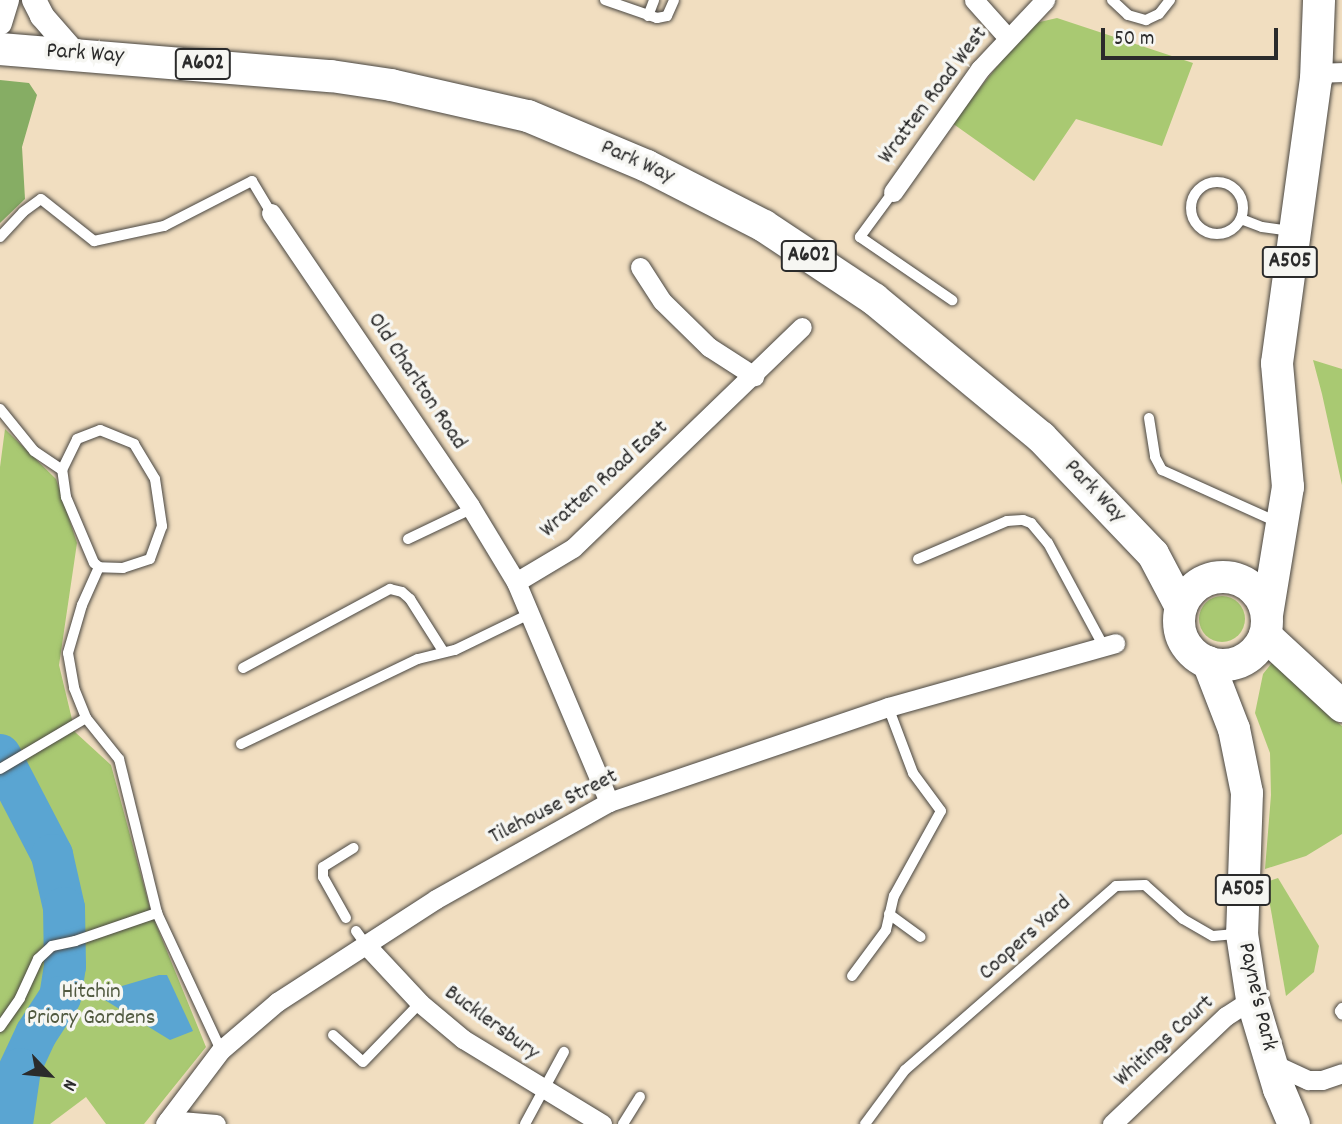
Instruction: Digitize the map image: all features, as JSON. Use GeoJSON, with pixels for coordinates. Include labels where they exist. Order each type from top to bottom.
{"type":"FeatureCollection","features":[{"type":"Feature","properties":{"kind":"main road","name":"A505"},"geometry":{"type":"LineString","coordinates":[[1266,625],[1286,507],[1287,470],[1277,363],[1294,231],[1329,73],[1319,0]]}},
{"type":"Feature","properties":{"kind":"main road","name":"Park Way"},"geometry":{"type":"LineString","coordinates":[[0,49],[331,76],[391,85],[528,116],[647,166],[764,226],[874,299],[1041,437],[1153,554],[1181,607]]}},
{"type":"Feature","properties":{"kind":"main road","name":"A505"},"geometry":{"type":"LineString","coordinates":[[1224,577],[1264,550],[1281,524]]}},
{"type":"Feature","properties":{"kind":"main road","name":"Park Way"},"geometry":{"type":"LineString","coordinates":[[1153,554],[1224,577]]}},
{"type":"Feature","properties":{"kind":"main road"},"geometry":{"type":"LineString","coordinates":[[1266,625],[1250,656],[1224,667],[1208,662],[1186,644],[1179,624],[1181,607],[1200,583],[1224,577],[1253,587],[1262,600],[1266,625],[1342,706]]}},
{"type":"Feature","properties":{"kind":"main road","name":"Payne's Park"},"geometry":{"type":"LineString","coordinates":[[1208,662],[1234,729],[1247,793],[1242,934],[1252,999],[1289,1122]]}},
{"type":"Feature","properties":{"kind":"street"},"geometry":{"type":"LineString","coordinates":[[0,23],[7,0]]}},
{"type":"Feature","properties":{"kind":"street"},"geometry":{"type":"LineString","coordinates":[[34,0],[42,16],[75,54]]}},
{"type":"Feature","properties":{"kind":"street"},"geometry":{"type":"LineString","coordinates":[[974,0],[1008,38]]}},
{"type":"Feature","properties":{"kind":"street","name":"Wratten Road West"},"geometry":{"type":"LineString","coordinates":[[892,192],[980,69],[1045,0]]}},
{"type":"Feature","properties":{"kind":"street","name":"Old Charlton Road"},"geometry":{"type":"LineString","coordinates":[[271,213],[471,509],[516,582]]}},
{"type":"Feature","properties":{"kind":"street"},"geometry":{"type":"LineString","coordinates":[[640,267],[662,301],[709,347],[754,376]]}},
{"type":"Feature","properties":{"kind":"street","name":"Wratten Road East"},"geometry":{"type":"LineString","coordinates":[[516,582],[573,548],[802,327]]}},
{"type":"Feature","properties":{"kind":"street"},"geometry":{"type":"LineString","coordinates":[[516,582],[609,802]]}},
{"type":"Feature","properties":{"kind":"street","name":"Tilehouse Street"},"geometry":{"type":"LineString","coordinates":[[167,1122],[221,1050],[277,1002],[361,938],[609,802],[888,707],[1109,644]]}},
{"type":"Feature","properties":{"kind":"street","name":"Bucklersbury"},"geometry":{"type":"LineString","coordinates":[[361,938],[420,1003],[463,1039],[544,1091],[602,1124]]}},
{"type":"Feature","properties":{"kind":"street","name":"Whitings Court"},"geometry":{"type":"LineString","coordinates":[[1112,1124],[1226,1016],[1252,999]]}},
{"type":"Feature","properties":{"kind":"street"},"geometry":{"type":"LineString","coordinates":[[1271,1063],[1308,1080],[1322,1080],[1342,1073]]}},
{"type":"Feature","properties":{"kind":"street"},"geometry":{"type":"LineString","coordinates":[[167,1122],[216,1124]]}},
{"type":"Feature","properties":{"kind":"lane"},"geometry":{"type":"LineString","coordinates":[[605,0],[649,16],[667,16],[674,0]]}},
{"type":"Feature","properties":{"kind":"lane"},"geometry":{"type":"LineString","coordinates":[[649,16],[654,0]]}},
{"type":"Feature","properties":{"kind":"lane"},"geometry":{"type":"LineString","coordinates":[[1112,0],[1128,15],[1146,20],[1159,14],[1170,0]]}},
{"type":"Feature","properties":{"kind":"lane"},"geometry":{"type":"LineString","coordinates":[[0,237],[23,212],[41,200],[94,241],[164,226],[252,181],[271,213]]}},
{"type":"Feature","properties":{"kind":"lane"},"geometry":{"type":"LineString","coordinates":[[1224,182],[1239,192],[1243,201],[1241,219],[1236,226],[1220,234],[1202,230],[1192,215],[1193,197],[1206,184],[1224,182]]}},
{"type":"Feature","properties":{"kind":"lane"},"geometry":{"type":"LineString","coordinates":[[892,192],[860,237],[952,300]]}},
{"type":"Feature","properties":{"kind":"lane"},"geometry":{"type":"LineString","coordinates":[[1241,219],[1262,227],[1294,231]]}},
{"type":"Feature","properties":{"kind":"lane"},"geometry":{"type":"LineString","coordinates":[[0,409],[34,452],[62,470]]}},
{"type":"Feature","properties":{"kind":"lane"},"geometry":{"type":"LineString","coordinates":[[1149,418],[1155,457],[1162,470],[1281,524]]}},
{"type":"Feature","properties":{"kind":"lane"},"geometry":{"type":"LineString","coordinates":[[100,430],[134,444],[155,479],[162,526],[150,559],[123,568],[99,567],[94,563],[66,497],[62,470],[78,439],[100,430]]}},
{"type":"Feature","properties":{"kind":"lane"},"geometry":{"type":"LineString","coordinates":[[408,539],[471,509]]}},
{"type":"Feature","properties":{"kind":"lane"},"geometry":{"type":"LineString","coordinates":[[918,559],[1007,520],[1031,523],[1048,543],[1109,644]]}},
{"type":"Feature","properties":{"kind":"lane"},"geometry":{"type":"LineString","coordinates":[[99,567],[82,605],[68,653],[74,688],[86,718],[119,759],[158,913],[221,1050]]}},
{"type":"Feature","properties":{"kind":"lane"},"geometry":{"type":"LineString","coordinates":[[243,668],[390,589],[402,592],[410,599],[443,651]]}},
{"type":"Feature","properties":{"kind":"lane"},"geometry":{"type":"LineString","coordinates":[[241,744],[418,659],[456,650],[529,614]]}},
{"type":"Feature","properties":{"kind":"lane"},"geometry":{"type":"LineString","coordinates":[[852,976],[886,929],[894,896],[941,811],[913,773],[888,707]]}},
{"type":"Feature","properties":{"kind":"lane"},"geometry":{"type":"LineString","coordinates":[[0,769],[86,718]]}},
{"type":"Feature","properties":{"kind":"lane"},"geometry":{"type":"LineString","coordinates":[[346,918],[323,877],[323,867],[353,848]]}},
{"type":"Feature","properties":{"kind":"lane","name":"Coopers Yard"},"geometry":{"type":"LineString","coordinates":[[865,1124],[905,1070],[1116,886],[1145,886],[1183,919],[1213,936],[1242,934]]}},
{"type":"Feature","properties":{"kind":"lane"},"geometry":{"type":"LineString","coordinates":[[0,1027],[20,998],[38,959],[52,946],[158,913]]}},
{"type":"Feature","properties":{"kind":"lane"},"geometry":{"type":"LineString","coordinates":[[889,914],[922,937]]}},
{"type":"Feature","properties":{"kind":"lane"},"geometry":{"type":"LineString","coordinates":[[333,1035],[363,1062],[420,1003]]}},
{"type":"Feature","properties":{"kind":"lane"},"geometry":{"type":"LineString","coordinates":[[1342,1008],[1342,1014]]}},
{"type":"Feature","properties":{"kind":"lane"},"geometry":{"type":"LineString","coordinates":[[525,1124],[564,1052]]}},
{"type":"Feature","properties":{"kind":"lane"},"geometry":{"type":"LineString","coordinates":[[623,1124],[640,1097]]}},
{"type":"Feature","properties":{"kind":"green space"},"geometry":{"type":"Polygon","coordinates":[[[1057,18],[1193,63],[1162,146],[1076,119],[1034,181],[952,123],[1031,24],[1057,18]]]}},
{"type":"Feature","properties":{"kind":"green space"},"geometry":{"type":"Polygon","coordinates":[[[0,80],[29,83],[37,95],[22,147],[25,199],[0,223],[0,80]]]}},
{"type":"Feature","properties":{"kind":"green space"},"geometry":{"type":"Polygon","coordinates":[[[1313,360],[1342,369],[1342,485],[1322,394],[1313,360]]]}},
{"type":"Feature","properties":{"kind":"green space","name":"Hitchin Priory Gardens"},"geometry":{"type":"Polygon","coordinates":[[[5,429],[56,479],[77,543],[59,665],[75,732],[111,765],[151,912],[206,1047],[144,1124],[106,1124],[86,1097],[50,1124],[0,1124],[0,467],[5,429]]]}},
{"type":"Feature","properties":{"kind":"green space"},"geometry":{"type":"Polygon","coordinates":[[[1222,596],[1238,603],[1245,619],[1238,635],[1222,642],[1206,635],[1199,619],[1206,603],[1222,596]]]}},
{"type":"Feature","properties":{"kind":"green space"},"geometry":{"type":"Polygon","coordinates":[[[1275,659],[1307,696],[1342,726],[1342,834],[1306,856],[1265,869],[1271,795],[1270,753],[1255,713],[1263,674],[1275,659]]]}},
{"type":"Feature","properties":{"kind":"green space"},"geometry":{"type":"Polygon","coordinates":[[[1278,878],[1319,946],[1314,972],[1286,996],[1266,882],[1278,878]]]}},
{"type":"Feature","properties":{"kind":"water"},"geometry":{"type":"Polygon","coordinates":[[[167,975],[193,1031],[170,1040],[95,994],[167,975]]]}},
{"type":"Feature","properties":{"kind":"waterway"},"geometry":{"type":"LineString","coordinates":[[0,755],[52,855],[64,908],[65,966],[60,997],[36,1034],[20,1069],[12,1124]]}}]}
